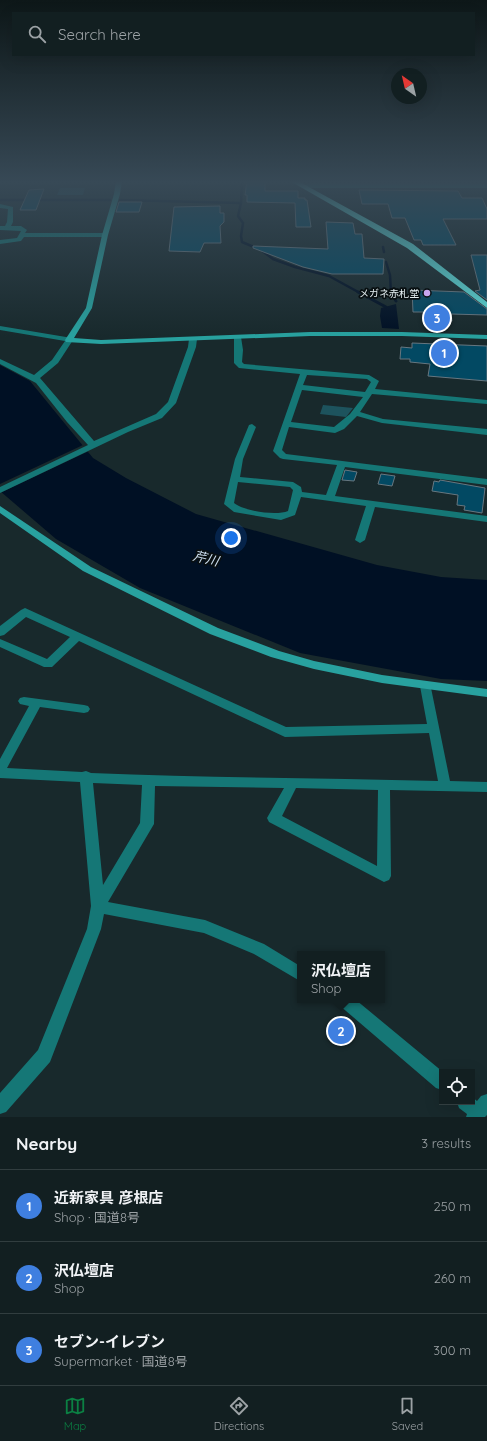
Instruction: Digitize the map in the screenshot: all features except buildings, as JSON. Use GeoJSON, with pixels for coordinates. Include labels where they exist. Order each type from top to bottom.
{"type":"FeatureCollection","features":[{"type":"Feature","properties":{"kind":"highway"},"geometry":{"type":"LineString","coordinates":[[387,233],[410,246],[487,306]]}},
{"type":"Feature","properties":{"kind":"street"},"geometry":{"type":"LineString","coordinates":[[0,242],[19,240],[22,235],[105,235],[89,308],[76,326],[56,362],[44,373],[35,378]]}},
{"type":"Feature","properties":{"kind":"street"},"geometry":{"type":"LineString","coordinates":[[0,328],[69,340],[101,342],[237,337],[390,334],[487,337]]}},
{"type":"Feature","properties":{"kind":"street"},"geometry":{"type":"LineString","coordinates":[[237,337],[239,350],[238,363],[242,366],[369,377],[375,381],[369,393],[343,427],[335,430],[287,424]]}},
{"type":"Feature","properties":{"kind":"street"},"geometry":{"type":"LineString","coordinates":[[0,490],[125,430],[154,419],[165,411],[172,403],[192,347],[193,339]]}},
{"type":"Feature","properties":{"kind":"street"},"geometry":{"type":"LineString","coordinates":[[0,361],[35,378],[45,388],[90,448]]}},
{"type":"Feature","properties":{"kind":"street"},"geometry":{"type":"LineString","coordinates":[[304,372],[278,451],[284,456],[487,482]]}},
{"type":"Feature","properties":{"kind":"street"},"geometry":{"type":"LineString","coordinates":[[300,386],[487,402]]}},
{"type":"Feature","properties":{"kind":"street"},"geometry":{"type":"LineString","coordinates":[[354,413],[382,421],[487,432]]}},
{"type":"Feature","properties":{"kind":"street"},"geometry":{"type":"LineString","coordinates":[[235,479],[293,485],[298,489],[292,513],[281,517],[237,510],[230,504],[235,479],[239,459],[252,427]]}},
{"type":"Feature","properties":{"kind":"street"},"geometry":{"type":"LineString","coordinates":[[330,498],[342,464]]}},
{"type":"Feature","properties":{"kind":"street"},"geometry":{"type":"LineString","coordinates":[[296,494],[487,519]]}},
{"type":"Feature","properties":{"kind":"street"},"geometry":{"type":"LineString","coordinates":[[360,540],[371,504]]}},
{"type":"Feature","properties":{"kind":"street"},"geometry":{"type":"LineString","coordinates":[[0,509],[87,569],[214,631],[275,654],[314,665],[382,680],[487,693]]}},
{"type":"Feature","properties":{"kind":"street"},"geometry":{"type":"LineString","coordinates":[[0,632],[25,612],[285,732],[434,728]]}},
{"type":"Feature","properties":{"kind":"street"},"geometry":{"type":"LineString","coordinates":[[0,643],[48,664],[78,636]]}},
{"type":"Feature","properties":{"kind":"street"},"geometry":{"type":"LineString","coordinates":[[426,686],[445,786]]}},
{"type":"Feature","properties":{"kind":"street"},"geometry":{"type":"LineString","coordinates":[[24,701],[84,709]]}},
{"type":"Feature","properties":{"kind":"street"},"geometry":{"type":"LineString","coordinates":[[38,703],[0,772],[177,782],[293,782],[487,787]]}},
{"type":"Feature","properties":{"kind":"street"},"geometry":{"type":"LineString","coordinates":[[0,1106],[44,1056],[94,929],[98,906],[86,776]]}},
{"type":"Feature","properties":{"kind":"street"},"geometry":{"type":"LineString","coordinates":[[98,906],[147,824],[149,780]]}},
{"type":"Feature","properties":{"kind":"street"},"geometry":{"type":"LineString","coordinates":[[293,782],[274,818],[384,876],[384,784]]}},
{"type":"Feature","properties":{"kind":"street"},"geometry":{"type":"LineString","coordinates":[[98,906],[205,927],[259,950],[297,972]]}},
{"type":"Feature","properties":{"kind":"street"},"geometry":{"type":"LineString","coordinates":[[348,1003],[439,1079]]}},
{"type":"Feature","properties":{"kind":"shaded area"},"geometry":{"type":"Polygon","coordinates":[[[323,405],[353,408],[346,417],[320,414],[323,405]]]}},
{"type":"Feature","properties":{"kind":"water"},"geometry":{"type":"Polygon","coordinates":[[[396,304],[399,329],[382,328],[380,316],[381,308],[396,304]]]}},
{"type":"Feature","properties":{"kind":"water","name":"芹川"},"geometry":{"type":"Polygon","coordinates":[[[0,365],[30,381],[93,458],[126,478],[196,514],[377,565],[441,577],[487,580],[487,681],[441,679],[300,653],[140,588],[56,539],[0,491],[0,365]]]}},
{"type":"Feature","properties":{"kind":"pier"},"geometry":{"type":"Polygon","coordinates":[[[83,445],[89,451],[0,493],[0,484],[83,445]]]}},
{"type":"Feature","properties":{"kind":"waterway"},"geometry":{"type":"LineString","coordinates":[[241,233],[242,242],[261,250],[273,259],[295,267],[329,276],[360,293]]}},
{"type":"Feature","properties":{"kind":"waterway"},"geometry":{"type":"LineString","coordinates":[[383,247],[384,252]]}},
{"type":"Feature","properties":{"kind":"waterway"},"geometry":{"type":"LineString","coordinates":[[386,262],[390,275],[391,293]]}},
{"type":"Feature","properties":{"kind":"waterway"},"geometry":{"type":"LineString","coordinates":[[358,292],[386,307]]}},
{"type":"Feature","properties":{"kind":"waterway"},"geometry":{"type":"LineString","coordinates":[[390,292],[396,301]]}},
{"type":"Feature","properties":{"kind":"place","name":"メガネ赤札堂"},"geometry":{"type":"Point","coordinates":[427,293]}},
{"type":"Feature","properties":{"kind":"place","name":"セブン-イレブン"},"geometry":{"type":"Point","coordinates":[437,318]}},
{"type":"Feature","properties":{"kind":"place","name":"近新家具 彦根店"},"geometry":{"type":"Point","coordinates":[444,353]}},
{"type":"Feature","properties":{"kind":"place","name":"沢仏壇店"},"geometry":{"type":"Point","coordinates":[341,1031]}}]}
